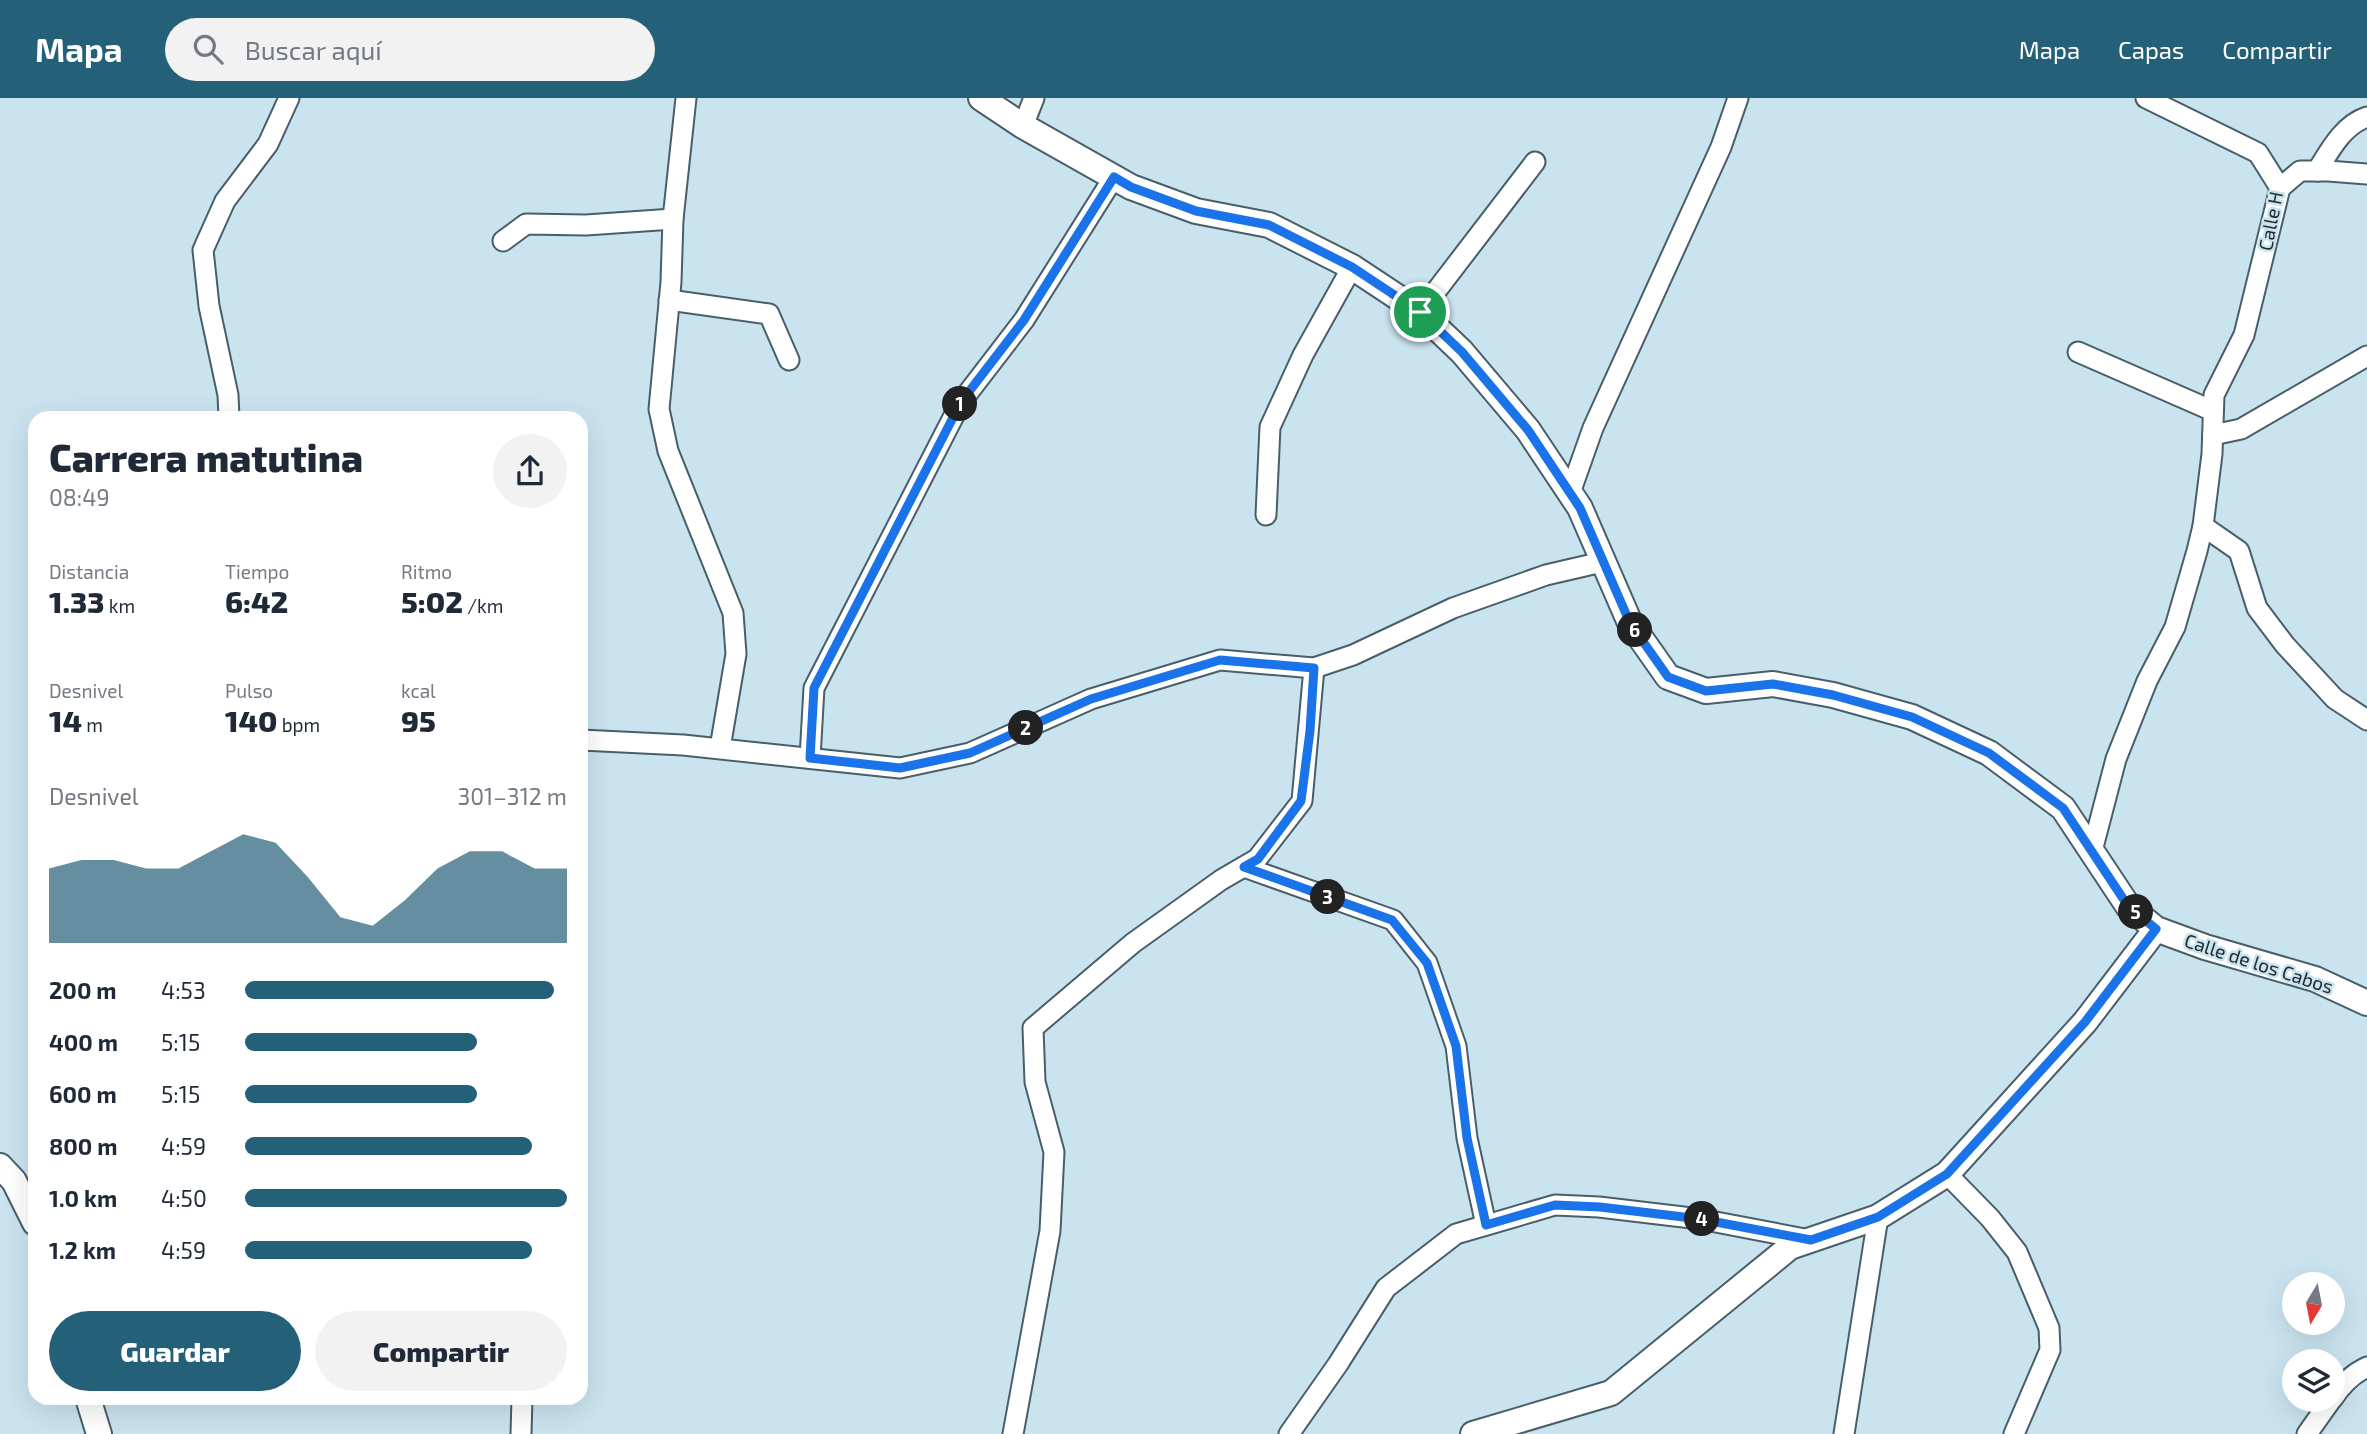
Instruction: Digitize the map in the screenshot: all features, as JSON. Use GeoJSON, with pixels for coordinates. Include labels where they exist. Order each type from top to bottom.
{"type":"FeatureCollection","features":[{"type":"Feature","properties":{"kind":"street"},"geometry":{"type":"LineString","coordinates":[[229,411],[209,306],[203,250],[225,201],[268,144],[289,98]]}},
{"type":"Feature","properties":{"kind":"street"},"geometry":{"type":"LineString","coordinates":[[686,98],[673,219],[659,409],[668,451],[733,613],[736,654],[720,748]]}},
{"type":"Feature","properties":{"kind":"street","name":"Calle de los Cabos"},"geometry":{"type":"LineString","coordinates":[[981,98],[1023,126],[1131,187],[1196,211],[1269,225],[1352,267],[1420,312],[1462,352],[1528,430],[1580,508],[1630,623],[1668,677],[1706,691],[1773,684],[1833,695],[1912,717],[1989,753],[2063,808],[2128,906],[2156,929],[2205,947],[2315,979],[2367,1003]]}},
{"type":"Feature","properties":{"kind":"street"},"geometry":{"type":"LineString","coordinates":[[1023,126],[1034,98]]}},
{"type":"Feature","properties":{"kind":"street"},"geometry":{"type":"LineString","coordinates":[[1570,493],[1592,428],[1721,147],[1738,98]]}},
{"type":"Feature","properties":{"kind":"street","name":"Calle H"},"geometry":{"type":"LineString","coordinates":[[2092,851],[2116,759],[2147,681],[2175,627],[2203,526],[2213,435],[2214,395],[2244,335],[2280,188],[2258,153],[2146,98]]}},
{"type":"Feature","properties":{"kind":"street"},"geometry":{"type":"LineString","coordinates":[[2317,171],[2332,146],[2354,121],[2367,117]]}},
{"type":"Feature","properties":{"kind":"street"},"geometry":{"type":"LineString","coordinates":[[1420,312],[1535,162]]}},
{"type":"Feature","properties":{"kind":"street"},"geometry":{"type":"LineString","coordinates":[[2280,188],[2300,171],[2367,174]]}},
{"type":"Feature","properties":{"kind":"street"},"geometry":{"type":"LineString","coordinates":[[810,758],[814,688],[948,426],[961,402],[1024,320],[1114,177]]}},
{"type":"Feature","properties":{"kind":"street"},"geometry":{"type":"LineString","coordinates":[[503,241],[526,224],[586,225],[673,219]]}},
{"type":"Feature","properties":{"kind":"street"},"geometry":{"type":"LineString","coordinates":[[1266,516],[1270,427],[1304,355],[1352,267]]}},
{"type":"Feature","properties":{"kind":"street"},"geometry":{"type":"LineString","coordinates":[[669,300],[769,314],[789,360]]}},
{"type":"Feature","properties":{"kind":"street"},"geometry":{"type":"LineString","coordinates":[[2078,352],[2214,411]]}},
{"type":"Feature","properties":{"kind":"street"},"geometry":{"type":"LineString","coordinates":[[2213,435],[2241,429],[2367,356]]}},
{"type":"Feature","properties":{"kind":"street"},"geometry":{"type":"LineString","coordinates":[[2203,526],[2239,551],[2257,608],[2285,645],[2335,699],[2367,720]]}},
{"type":"Feature","properties":{"kind":"street"},"geometry":{"type":"LineString","coordinates":[[588,740],[720,748],[900,768],[970,753],[1091,699],[1220,660],[1314,668],[1353,655],[1453,608],[1546,575],[1602,562]]}},
{"type":"Feature","properties":{"kind":"street"},"geometry":{"type":"LineString","coordinates":[[1013,1434],[1050,1231],[1054,1152],[1035,1082],[1033,1028],[1133,943],[1221,880],[1258,859],[1301,801],[1310,731],[1314,668]]}},
{"type":"Feature","properties":{"kind":"street"},"geometry":{"type":"LineString","coordinates":[[1244,867],[1392,920],[1427,963],[1456,1046],[1467,1138],[1486,1225]]}},
{"type":"Feature","properties":{"kind":"street"},"geometry":{"type":"LineString","coordinates":[[1473,1434],[1611,1393],[1790,1247],[1878,1217],[1947,1174],[2085,1022],[2156,929]]}},
{"type":"Feature","properties":{"kind":"street"},"geometry":{"type":"LineString","coordinates":[[0,1166],[13,1181],[28,1210]]}},
{"type":"Feature","properties":{"kind":"street"},"geometry":{"type":"LineString","coordinates":[[1947,1174],[1990,1218],[2017,1252],[2049,1328],[2050,1350],[2014,1434]]}},
{"type":"Feature","properties":{"kind":"street"},"geometry":{"type":"LineString","coordinates":[[1289,1434],[1386,1288],[1456,1234],[1555,1205],[1600,1207],[1700,1219],[1811,1240]]}},
{"type":"Feature","properties":{"kind":"street"},"geometry":{"type":"LineString","coordinates":[[1844,1434],[1878,1217]]}},
{"type":"Feature","properties":{"kind":"street"},"geometry":{"type":"LineString","coordinates":[[2345,1382],[2367,1367]]}},
{"type":"Feature","properties":{"kind":"street"},"geometry":{"type":"LineString","coordinates":[[90,1405],[99,1434]]}},
{"type":"Feature","properties":{"kind":"street"},"geometry":{"type":"LineString","coordinates":[[522,1405],[522,1434]]}},
{"type":"Feature","properties":{"kind":"street"},"geometry":{"type":"LineString","coordinates":[[2307,1434],[2323,1412]]}},
{"type":"Feature","properties":{"kind":"route"},"geometry":{"type":"LineString","coordinates":[[1114,177],[1131,187],[1196,211],[1269,225],[1352,267],[1420,312],[1462,352],[1528,430],[1580,508],[1630,623],[1668,677],[1706,691],[1773,684],[1833,695],[1912,717],[1989,753],[2063,808],[2128,906],[2156,929],[2085,1022],[1947,1174],[1878,1217],[1811,1240],[1700,1219],[1600,1207],[1555,1205],[1486,1225],[1467,1138],[1456,1046],[1427,963],[1392,920],[1244,867],[1258,859],[1301,801],[1310,731],[1314,668],[1220,660],[1091,699],[970,753],[900,768],[810,758],[814,688],[961,402],[1024,320],[1114,177]]}}]}
